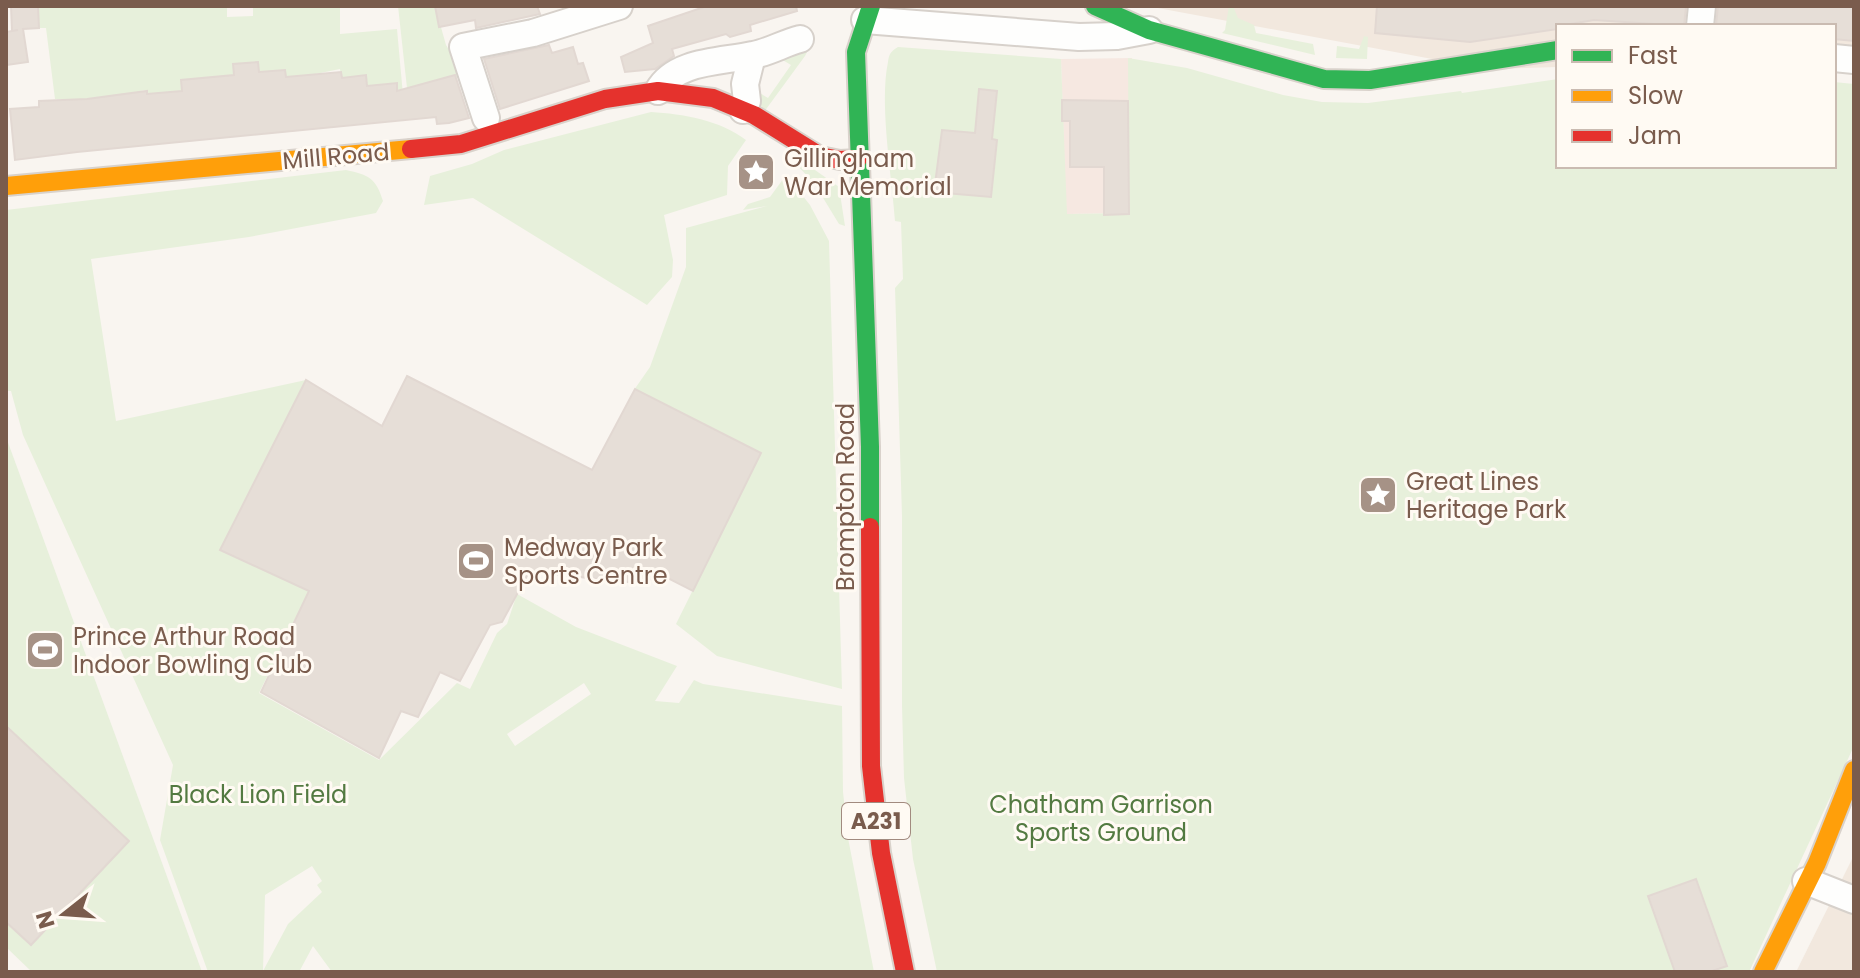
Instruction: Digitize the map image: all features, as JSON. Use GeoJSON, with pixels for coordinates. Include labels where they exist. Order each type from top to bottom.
{"type":"FeatureCollection","features":[{"type":"Feature","properties":{"kind":"street"},"geometry":{"type":"LineString","coordinates":[[486,118],[463,47],[533,33],[619,6]]}},
{"type":"Feature","properties":{"kind":"street"},"geometry":{"type":"LineString","coordinates":[[1095,6],[1149,30],[1324,79],[1370,80],[1556,50]]}},
{"type":"Feature","properties":{"kind":"street"},"geometry":{"type":"LineString","coordinates":[[868,13],[920,15],[1079,37],[1117,36],[1149,30]]}},
{"type":"Feature","properties":{"kind":"street","name":"Brompton Road"},"geometry":{"type":"LineString","coordinates":[[868,13],[856,52],[869,434],[871,766],[879,842],[905,972]]}},
{"type":"Feature","properties":{"kind":"street","name":"Mill Road"},"geometry":{"type":"LineString","coordinates":[[658,91],[671,74],[722,59],[752,56],[800,39]]}},
{"type":"Feature","properties":{"kind":"street"},"geometry":{"type":"LineString","coordinates":[[743,110],[747,101],[745,84],[752,56]]}},
{"type":"Feature","properties":{"kind":"street","name":"Mill Road"},"geometry":{"type":"LineString","coordinates":[[6,184],[461,144],[605,99],[658,91],[699,95],[743,110],[820,156],[840,160],[858,159]]}},
{"type":"Feature","properties":{"kind":"street"},"geometry":{"type":"LineString","coordinates":[[1763,972],[1812,872],[1854,770]]}},
{"type":"Feature","properties":{"kind":"street"},"geometry":{"type":"LineString","coordinates":[[1812,872],[1854,900]]}},
{"type":"Feature","properties":{"kind":"shaded area"},"geometry":{"type":"Polygon","coordinates":[[[1147,6],[1854,6],[1854,49],[1836,51],[1836,24],[1556,24],[1556,67],[1486,69],[1147,6]]]}},
{"type":"Feature","properties":{"kind":"shaded area"},"geometry":{"type":"Polygon","coordinates":[[[1132,58],[1134,213],[1066,214],[1061,59],[1132,58]]]}},
{"type":"Feature","properties":{"kind":"shaded area"},"geometry":{"type":"Polygon","coordinates":[[[1854,855],[1854,972],[1796,972],[1854,855]]]}},
{"type":"Feature","properties":{"kind":"green space"},"geometry":{"type":"Polygon","coordinates":[[[38,6],[227,6],[227,17],[253,16],[253,6],[340,6],[340,34],[397,29],[403,95],[398,96],[397,84],[393,95],[352,87],[351,77],[344,77],[347,99],[344,99],[340,69],[286,80],[285,70],[259,74],[257,62],[234,64],[235,84],[232,75],[224,76],[225,85],[194,95],[192,79],[181,80],[182,91],[148,100],[147,90],[139,91],[141,117],[118,95],[67,124],[64,99],[55,99],[46,28],[39,28],[38,6]]]}},
{"type":"Feature","properties":{"kind":"green space"},"geometry":{"type":"Polygon","coordinates":[[[398,6],[435,6],[446,45],[467,78],[459,81],[458,77],[407,88],[398,6]]]}},
{"type":"Feature","properties":{"kind":"green space"},"geometry":{"type":"Polygon","coordinates":[[[1229,6],[1233,6],[1238,18],[1254,25],[1256,33],[1313,44],[1315,55],[1222,33],[1229,6]]]}},
{"type":"Feature","properties":{"kind":"green space"},"geometry":{"type":"Polygon","coordinates":[[[1364,36],[1368,37],[1367,59],[1336,58],[1337,46],[1359,49],[1364,36]]]}},
{"type":"Feature","properties":{"kind":"green space"},"geometry":{"type":"Polygon","coordinates":[[[811,44],[764,112],[753,89],[768,98],[791,65],[781,59],[811,44]]]}},
{"type":"Feature","properties":{"kind":"green space","name":"Great Lines Heritage Park"},"geometry":{"type":"Polygon","coordinates":[[[898,47],[1061,59],[1067,214],[1129,213],[1128,58],[1187,68],[1283,95],[1322,102],[1368,103],[1556,79],[1556,168],[1836,168],[1836,82],[1854,84],[1854,746],[1749,972],[937,972],[913,859],[904,778],[902,516],[895,288],[903,279],[901,222],[895,221],[885,98],[892,51],[898,47]]]}},
{"type":"Feature","properties":{"kind":"green space"},"geometry":{"type":"Polygon","coordinates":[[[651,112],[701,119],[725,127],[746,140],[728,166],[727,195],[664,215],[673,260],[672,277],[647,305],[473,198],[424,205],[430,176],[472,164],[504,150],[651,112]]]}},
{"type":"Feature","properties":{"kind":"green space"},"geometry":{"type":"Polygon","coordinates":[[[798,158],[839,187],[845,226],[839,224],[814,183],[795,163],[798,158]]]}},
{"type":"Feature","properties":{"kind":"green space","name":"Black Lion Field"},"geometry":{"type":"Polygon","coordinates":[[[346,170],[370,179],[378,187],[383,201],[376,213],[249,237],[91,259],[116,421],[306,380],[220,550],[309,591],[259,693],[379,760],[457,683],[470,689],[497,633],[507,624],[517,594],[576,627],[677,666],[655,701],[679,703],[694,680],[842,706],[843,792],[848,838],[874,972],[332,972],[313,946],[299,972],[208,972],[160,840],[173,765],[23,435],[11,391],[6,391],[6,210],[346,170]],[[584,683],[507,734],[515,746],[591,694],[584,683]],[[312,866],[265,895],[263,971],[288,924],[322,892],[317,885],[322,881],[312,866]]]}},
{"type":"Feature","properties":{"kind":"green space"},"geometry":{"type":"Polygon","coordinates":[[[786,175],[810,205],[829,241],[842,689],[717,656],[676,624],[761,453],[634,390],[650,367],[686,267],[686,228],[767,206],[743,210],[748,204],[770,197],[786,175]]]}},
{"type":"Feature","properties":{"kind":"green space","name":"Prince Arthur Road Indoor Bowling Club"},"geometry":{"type":"Polygon","coordinates":[[[6,437],[202,972],[32,972],[6,947],[6,437]]]}},
{"type":"Feature","properties":{"kind":"building"},"geometry":{"type":"Polygon","coordinates":[[[11,6],[38,6],[39,28],[23,29],[28,62],[6,65],[6,32],[12,31],[11,6]]]}},
{"type":"Feature","properties":{"kind":"building"},"geometry":{"type":"Polygon","coordinates":[[[435,6],[537,6],[540,14],[476,28],[475,20],[439,27],[435,6]]]}},
{"type":"Feature","properties":{"kind":"building"},"geometry":{"type":"Polygon","coordinates":[[[707,6],[796,6],[797,11],[750,25],[751,31],[730,37],[726,34],[672,49],[674,56],[655,69],[625,72],[621,57],[653,43],[648,26],[707,6]]]}},
{"type":"Feature","properties":{"kind":"building"},"geometry":{"type":"Polygon","coordinates":[[[1377,6],[1686,6],[1684,24],[1594,20],[1556,24],[1556,29],[1470,42],[1375,33],[1377,6]]]}},
{"type":"Feature","properties":{"kind":"building"},"geometry":{"type":"Polygon","coordinates":[[[1718,6],[1854,6],[1854,41],[1836,39],[1836,24],[1716,24],[1718,6]]]}},
{"type":"Feature","properties":{"kind":"building"},"geometry":{"type":"Polygon","coordinates":[[[549,45],[552,53],[573,47],[578,64],[583,63],[589,81],[500,109],[484,59],[549,45]]]}},
{"type":"Feature","properties":{"kind":"building"},"geometry":{"type":"Polygon","coordinates":[[[258,62],[259,72],[285,70],[286,77],[341,72],[342,78],[366,75],[367,86],[397,83],[397,91],[455,75],[469,118],[437,124],[436,117],[15,160],[10,109],[39,107],[39,101],[87,99],[147,91],[147,94],[182,91],[181,80],[234,75],[233,64],[258,62]]]}},
{"type":"Feature","properties":{"kind":"building"},"geometry":{"type":"Polygon","coordinates":[[[979,89],[997,91],[992,139],[997,140],[991,197],[934,192],[942,130],[975,133],[979,89]]]}},
{"type":"Feature","properties":{"kind":"building"},"geometry":{"type":"Polygon","coordinates":[[[1062,100],[1128,101],[1129,214],[1104,215],[1104,167],[1070,167],[1070,121],[1062,121],[1062,100]]]}},
{"type":"Feature","properties":{"kind":"building","name":"Medway Park Sports Centre"},"geometry":{"type":"Polygon","coordinates":[[[407,376],[592,470],[635,389],[761,453],[693,591],[664,576],[638,583],[529,572],[502,622],[490,625],[460,681],[440,672],[418,717],[401,711],[379,758],[261,692],[309,591],[220,550],[306,380],[382,426],[407,376]]]}},
{"type":"Feature","properties":{"kind":"building"},"geometry":{"type":"Polygon","coordinates":[[[6,726],[129,841],[31,945],[6,922],[6,726]]]}},
{"type":"Feature","properties":{"kind":"building"},"geometry":{"type":"Polygon","coordinates":[[[1696,879],[1727,966],[1709,972],[1675,972],[1648,896],[1696,879]]]}},
{"type":"Feature","properties":{"kind":"traffic: fast"},"geometry":{"type":"LineString","coordinates":[[870,527],[856,52],[871,6]]}},
{"type":"Feature","properties":{"kind":"traffic: fast"},"geometry":{"type":"LineString","coordinates":[[1095,6],[1149,30],[1324,79],[1370,80],[1556,50]]}},
{"type":"Feature","properties":{"kind":"traffic: slow"},"geometry":{"type":"LineString","coordinates":[[6,186],[411,149]]}},
{"type":"Feature","properties":{"kind":"traffic: slow"},"geometry":{"type":"LineString","coordinates":[[1763,972],[1817,863],[1854,770]]}},
{"type":"Feature","properties":{"kind":"traffic: jam"},"geometry":{"type":"LineString","coordinates":[[411,149],[461,144],[605,99],[658,91],[713,98],[754,115],[820,156],[840,160],[858,159]]}},
{"type":"Feature","properties":{"kind":"traffic: jam"},"geometry":{"type":"LineString","coordinates":[[870,527],[871,766],[881,853],[905,972]]}},
{"type":"Feature","properties":{"kind":"place","name":"Gillingham War Memorial"},"geometry":{"type":"Point","coordinates":[756,172]}},
{"type":"Feature","properties":{"kind":"place","name":"Great Lines Heritage Park"},"geometry":{"type":"Point","coordinates":[1378,495]}},
{"type":"Feature","properties":{"kind":"place","name":"Medway Park Sports Centre"},"geometry":{"type":"Point","coordinates":[476,561]}},
{"type":"Feature","properties":{"kind":"place","name":"Prince Arthur Road Indoor Bowling Club"},"geometry":{"type":"Point","coordinates":[45,650]}},
{"type":"Feature","properties":{"kind":"park label","name":"Chatham Garrison Sports Ground"},"geometry":{"type":"Point","coordinates":[1101,818]}}]}
